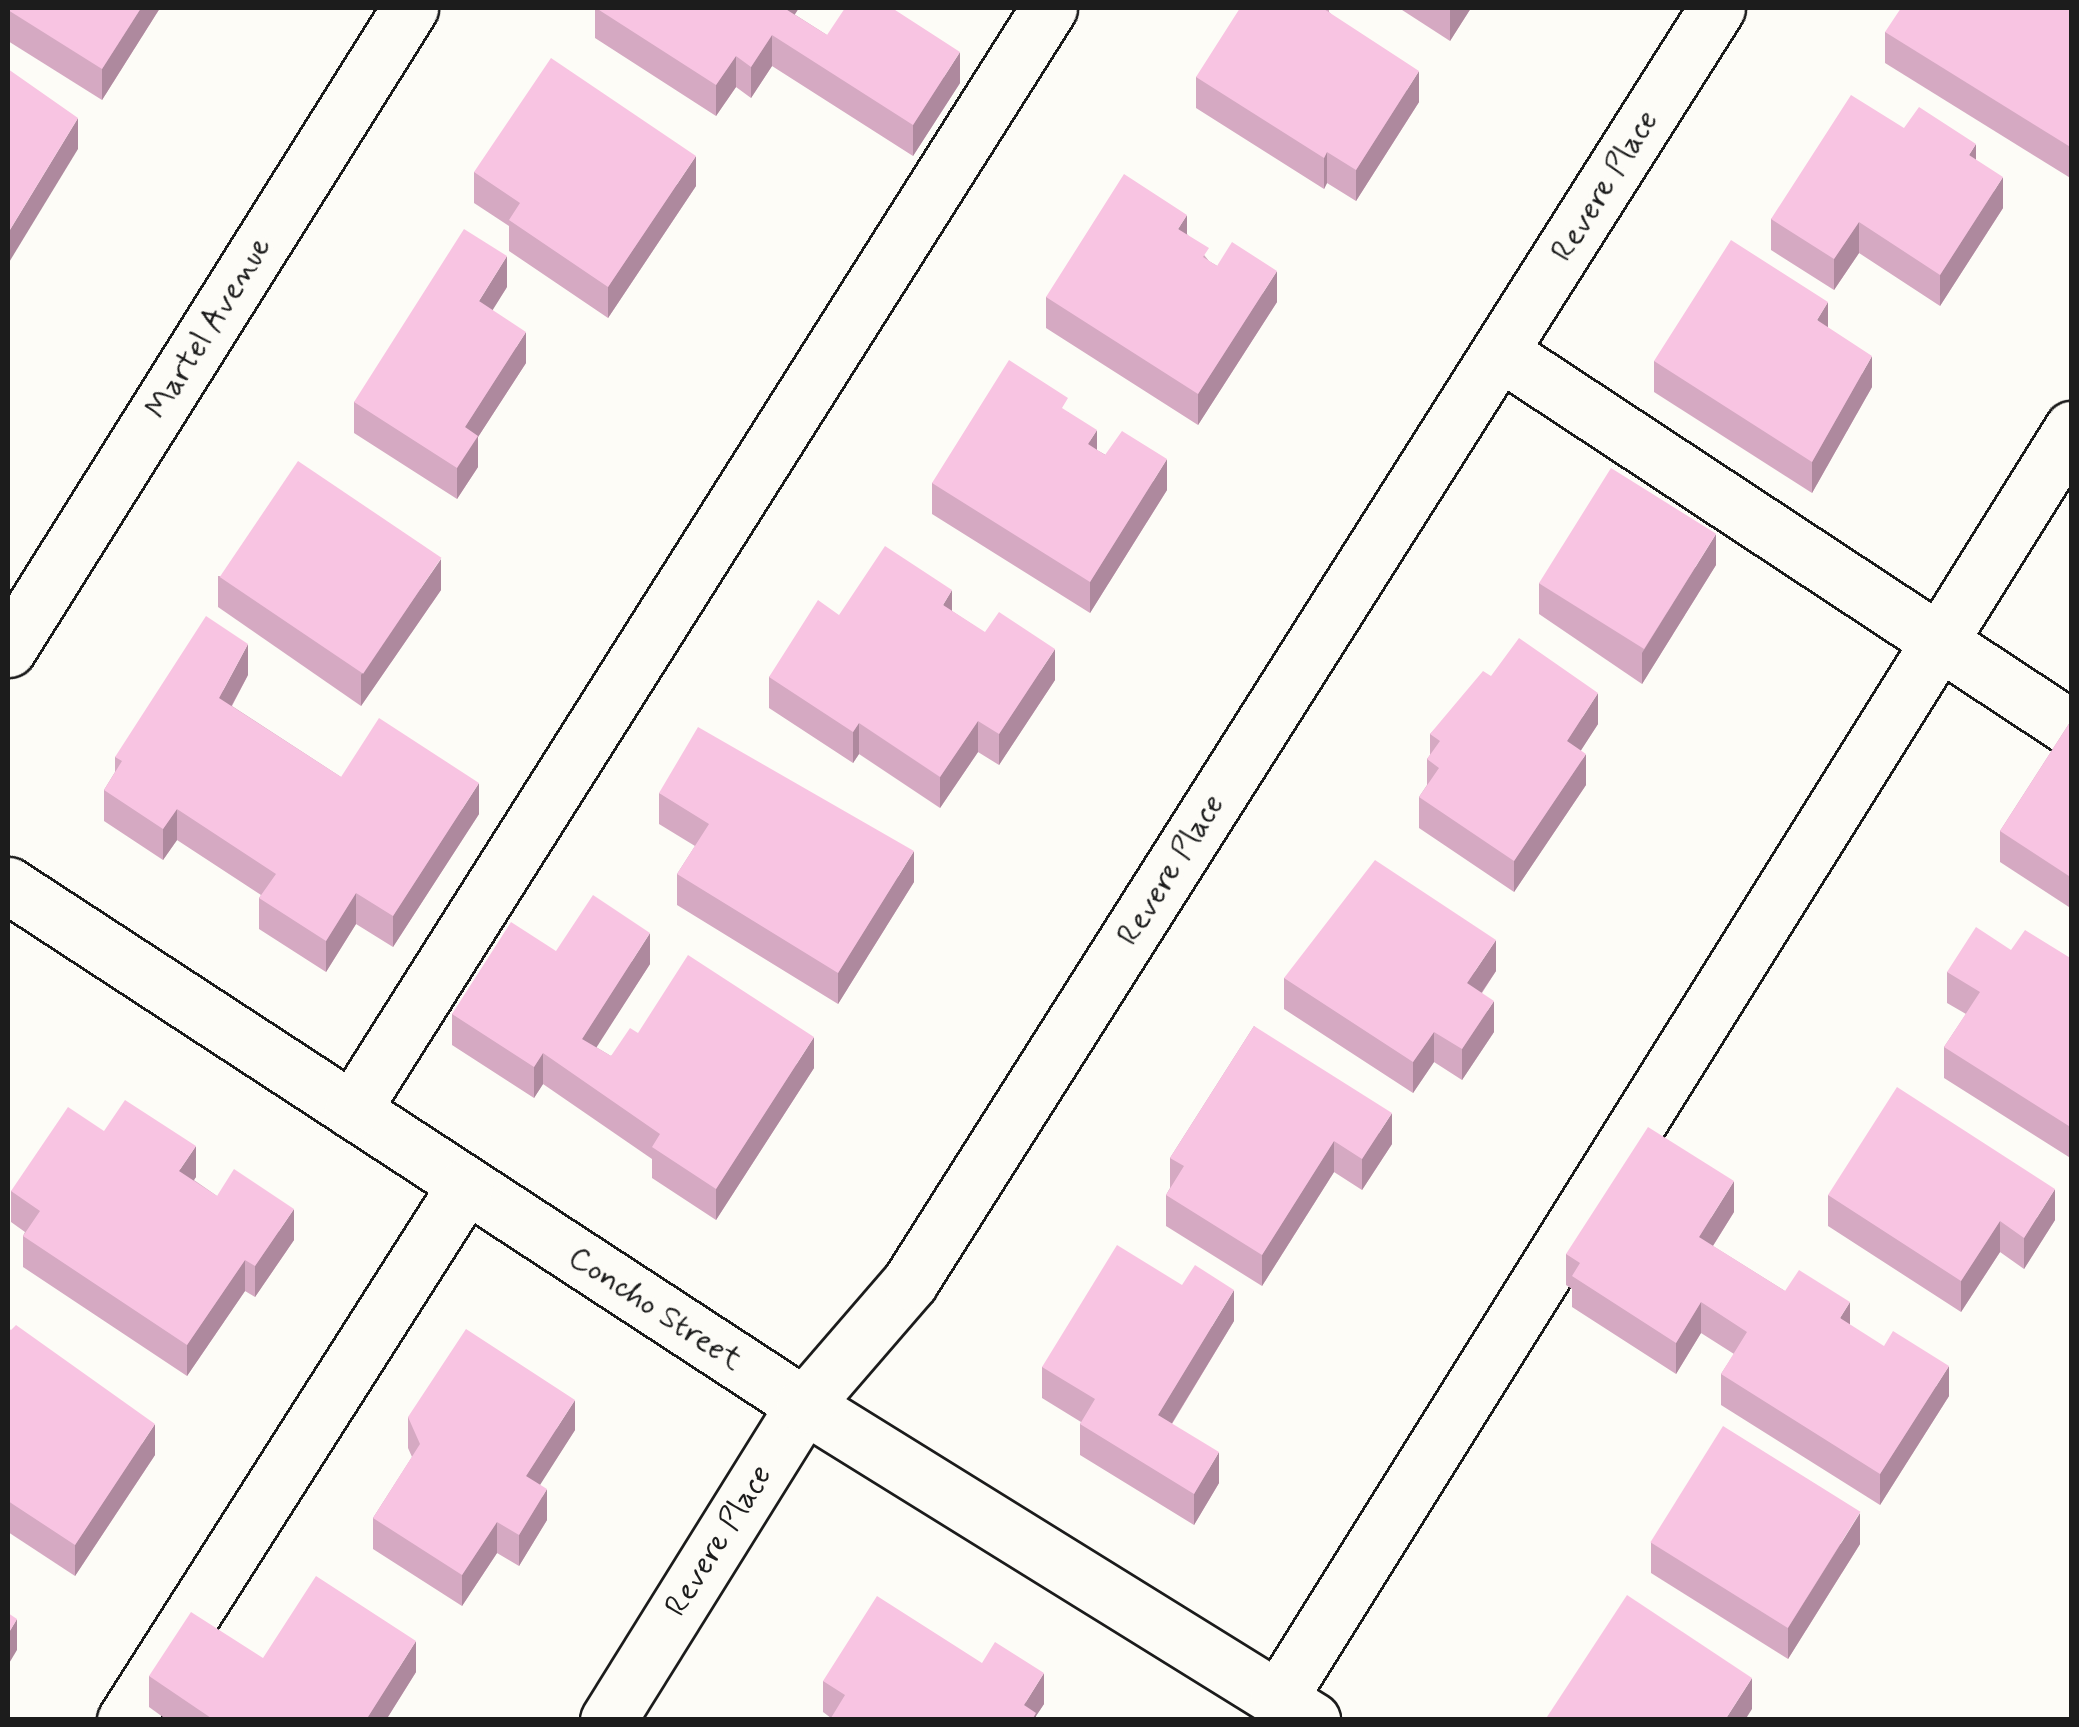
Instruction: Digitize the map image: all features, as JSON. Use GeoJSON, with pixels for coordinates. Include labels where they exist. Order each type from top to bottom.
{"type":"FeatureCollection","features":[{"type":"Feature","properties":{"kind":"street","name":"Martel Avenue"},"geometry":{"type":"LineString","coordinates":[[8,649],[410,8]]}},
{"type":"Feature","properties":{"kind":"street"},"geometry":{"type":"LineString","coordinates":[[352,1110],[1048,8]]}},
{"type":"Feature","properties":{"kind":"street","name":"Revere Place"},"geometry":{"type":"LineString","coordinates":[[608,1720],[804,1406],[910,1282],[1717,8]]}},
{"type":"Feature","properties":{"kind":"street"},"geometry":{"type":"LineString","coordinates":[[1500,352],[2072,729]]}},
{"type":"Feature","properties":{"kind":"street"},"geometry":{"type":"LineString","coordinates":[[1272,1706],[2072,429]]}},
{"type":"Feature","properties":{"kind":"street","name":"Concho Street"},"geometry":{"type":"LineString","coordinates":[[8,885],[465,1186],[1272,1706]]}},
{"type":"Feature","properties":{"kind":"street"},"geometry":{"type":"LineString","coordinates":[[125,1720],[465,1186]]}},
{"type":"Feature","properties":{"kind":"building"},"geometry":{"type":"Polygon","coordinates":[[[8,8],[141,8],[102,69],[8,8]]]}},
{"type":"Feature","properties":{"kind":"building"},"geometry":{"type":"Polygon","coordinates":[[[596,8],[784,8],[827,35],[845,8],[892,8],[960,52],[913,125],[772,35],[751,67],[736,56],[716,85],[596,8]]]}},
{"type":"Feature","properties":{"kind":"building"},"geometry":{"type":"Polygon","coordinates":[[[1240,8],[1325,8],[1419,71],[1356,170],[1327,152],[1324,158],[1196,77],[1240,8]]]}},
{"type":"Feature","properties":{"kind":"building"},"geometry":{"type":"Polygon","coordinates":[[[1901,8],[2072,8],[2072,148],[1885,32],[1901,8]]]}},
{"type":"Feature","properties":{"kind":"building"},"geometry":{"type":"Polygon","coordinates":[[[551,58],[696,156],[608,287],[509,220],[520,203],[474,172],[551,58]]]}},
{"type":"Feature","properties":{"kind":"building"},"geometry":{"type":"Polygon","coordinates":[[[8,69],[78,118],[8,233],[8,69]]]}},
{"type":"Feature","properties":{"kind":"building"},"geometry":{"type":"Polygon","coordinates":[[[1851,95],[1904,128],[1919,107],[1976,144],[1969,155],[2003,177],[1940,275],[1859,222],[1834,259],[1771,219],[1851,95]]]}},
{"type":"Feature","properties":{"kind":"building"},"geometry":{"type":"Polygon","coordinates":[[[1124,174],[1187,215],[1178,229],[1209,248],[1203,257],[1217,266],[1232,242],[1277,271],[1198,394],[1046,297],[1124,174]]]}},
{"type":"Feature","properties":{"kind":"building"},"geometry":{"type":"Polygon","coordinates":[[[464,229],[507,256],[479,301],[526,332],[465,427],[478,436],[457,468],[354,402],[464,229]]]}},
{"type":"Feature","properties":{"kind":"building"},"geometry":{"type":"Polygon","coordinates":[[[1731,240],[1828,302],[1817,320],[1872,356],[1812,462],[1654,361],[1731,240]]]}},
{"type":"Feature","properties":{"kind":"building"},"geometry":{"type":"Polygon","coordinates":[[[1009,360],[1068,398],[1062,408],[1097,430],[1088,444],[1105,455],[1122,431],[1167,459],[1090,582],[932,483],[1009,360]]]}},
{"type":"Feature","properties":{"kind":"building"},"geometry":{"type":"Polygon","coordinates":[[[298,461],[441,558],[363,674],[220,577],[298,461]]]}},
{"type":"Feature","properties":{"kind":"building"},"geometry":{"type":"Polygon","coordinates":[[[1611,468],[1716,534],[1644,649],[1539,583],[1611,468]]]}},
{"type":"Feature","properties":{"kind":"building"},"geometry":{"type":"Polygon","coordinates":[[[885,546],[952,590],[943,605],[985,632],[999,612],[1055,649],[999,734],[978,721],[940,777],[859,723],[853,732],[769,677],[818,600],[839,615],[885,546]]]}},
{"type":"Feature","properties":{"kind":"building"},"geometry":{"type":"Polygon","coordinates":[[[206,616],[248,644],[219,698],[341,777],[379,718],[479,783],[393,916],[356,893],[326,941],[259,898],[276,874],[177,809],[163,829],[104,790],[122,761],[115,757],[206,616]]]}},
{"type":"Feature","properties":{"kind":"building"},"geometry":{"type":"Polygon","coordinates":[[[1519,638],[1598,693],[1567,741],[1586,754],[1514,861],[1419,797],[1439,768],[1427,759],[1440,741],[1430,734],[1483,671],[1491,676],[1519,638]]]}},
{"type":"Feature","properties":{"kind":"building"},"geometry":{"type":"Polygon","coordinates":[[[2072,719],[2072,878],[2000,831],[2072,719]]]}},
{"type":"Feature","properties":{"kind":"building"},"geometry":{"type":"Polygon","coordinates":[[[698,727],[914,851],[838,973],[677,874],[709,824],[659,793],[698,727]]]}},
{"type":"Feature","properties":{"kind":"building"},"geometry":{"type":"Polygon","coordinates":[[[1375,860],[1496,940],[1467,983],[1494,1001],[1462,1049],[1434,1032],[1413,1062],[1284,978],[1375,860]]]}},
{"type":"Feature","properties":{"kind":"building"},"geometry":{"type":"Polygon","coordinates":[[[593,895],[650,933],[582,1039],[611,1056],[630,1028],[638,1033],[688,955],[814,1037],[716,1189],[652,1147],[660,1134],[543,1053],[534,1067],[452,1014],[511,922],[556,951],[593,895]]]}},
{"type":"Feature","properties":{"kind":"building"},"geometry":{"type":"Polygon","coordinates":[[[1976,927],[2011,950],[2025,930],[2072,959],[2072,1128],[1944,1047],[1980,992],[1947,972],[1976,927]]]}},
{"type":"Feature","properties":{"kind":"building"},"geometry":{"type":"Polygon","coordinates":[[[1254,1026],[1392,1113],[1362,1159],[1334,1141],[1262,1255],[1166,1195],[1184,1166],[1170,1158],[1254,1026]]]}},
{"type":"Feature","properties":{"kind":"building"},"geometry":{"type":"Polygon","coordinates":[[[1897,1087],[2055,1189],[2024,1238],[2000,1221],[1961,1281],[1828,1195],[1897,1087]]]}},
{"type":"Feature","properties":{"kind":"building"},"geometry":{"type":"Polygon","coordinates":[[[125,1100],[196,1146],[179,1171],[217,1196],[234,1169],[294,1209],[255,1266],[245,1260],[187,1345],[23,1236],[40,1211],[11,1191],[68,1107],[104,1131],[125,1100]]]}},
{"type":"Feature","properties":{"kind":"building"},"geometry":{"type":"Polygon","coordinates":[[[1648,1127],[1734,1181],[1699,1237],[1785,1291],[1799,1270],[1850,1302],[1840,1318],[1884,1346],[1893,1331],[1949,1366],[1880,1474],[1721,1374],[1747,1332],[1701,1302],[1676,1343],[1572,1276],[1580,1263],[1566,1254],[1648,1127]]]}},
{"type":"Feature","properties":{"kind":"building"},"geometry":{"type":"Polygon","coordinates":[[[1117,1245],[1182,1285],[1195,1265],[1234,1290],[1158,1415],[1219,1452],[1194,1494],[1080,1424],[1095,1399],[1042,1367],[1117,1245]]]}},
{"type":"Feature","properties":{"kind":"building"},"geometry":{"type":"Polygon","coordinates":[[[16,1325],[155,1424],[75,1545],[8,1501],[8,1328],[16,1325]]]}},
{"type":"Feature","properties":{"kind":"building"},"geometry":{"type":"Polygon","coordinates":[[[466,1329],[575,1400],[526,1476],[547,1489],[519,1535],[497,1522],[462,1575],[373,1518],[420,1444],[408,1417],[466,1329]]]}},
{"type":"Feature","properties":{"kind":"building"},"geometry":{"type":"Polygon","coordinates":[[[1723,1426],[1860,1512],[1788,1628],[1650,1542],[1723,1426]]]}},
{"type":"Feature","properties":{"kind":"building"},"geometry":{"type":"Polygon","coordinates":[[[316,1576],[416,1641],[366,1720],[214,1720],[149,1676],[191,1612],[263,1658],[316,1576]]]}},
{"type":"Feature","properties":{"kind":"building"},"geometry":{"type":"Polygon","coordinates":[[[1627,1595],[1752,1678],[1725,1720],[1545,1720],[1627,1595]]]}},
{"type":"Feature","properties":{"kind":"building"},"geometry":{"type":"Polygon","coordinates":[[[877,1596],[982,1663],[995,1642],[1044,1673],[1024,1705],[1036,1713],[1032,1720],[831,1718],[845,1695],[823,1681],[877,1596]]]}},
{"type":"Feature","properties":{"kind":"building"},"geometry":{"type":"Polygon","coordinates":[[[8,1613],[17,1619],[8,1634],[8,1613]]]}}]}
